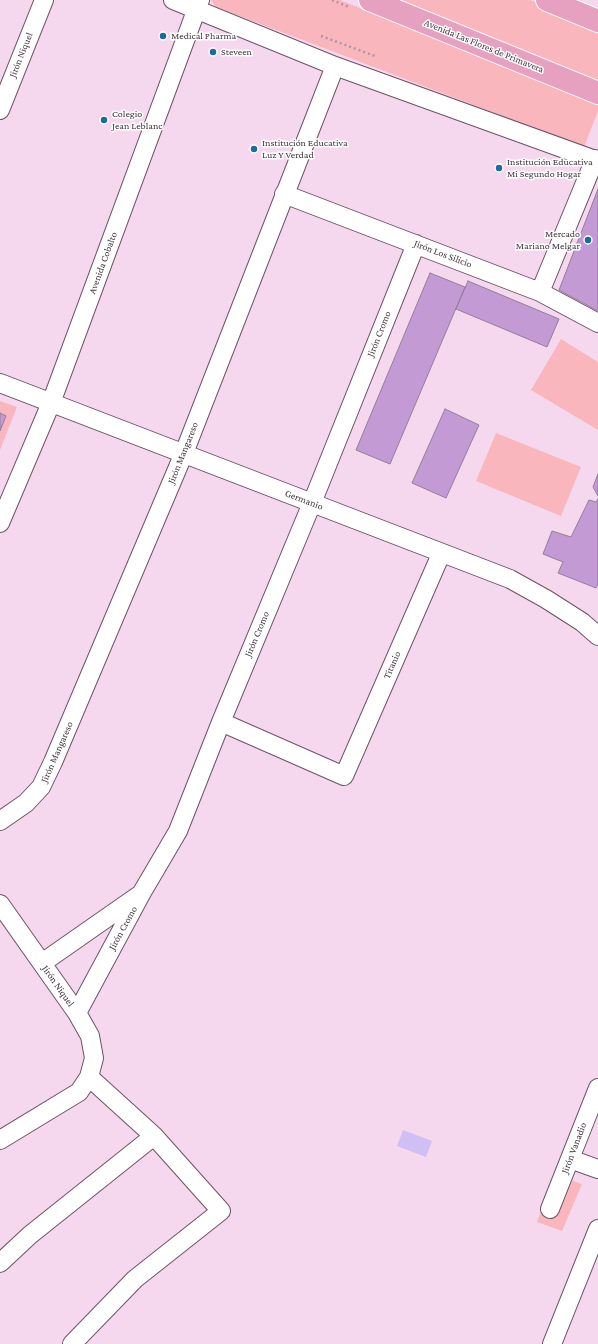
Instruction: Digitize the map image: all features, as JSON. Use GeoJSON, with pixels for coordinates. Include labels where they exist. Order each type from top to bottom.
{"type":"FeatureCollection","features":[{"type":"Feature","properties":{"kind":"main road","name":"Avenida Las Flores de Primavera"},"geometry":{"type":"LineString","coordinates":[[370,0],[598,93]]}},
{"type":"Feature","properties":{"kind":"main road"},"geometry":{"type":"LineString","coordinates":[[547,0],[598,20]]}},
{"type":"Feature","properties":{"kind":"street","name":"Jirón Niquel"},"geometry":{"type":"LineString","coordinates":[[0,110],[4,88],[44,0]]}},
{"type":"Feature","properties":{"kind":"street"},"geometry":{"type":"LineString","coordinates":[[173,0],[198,5],[335,66],[596,160],[540,292]]}},
{"type":"Feature","properties":{"kind":"street","name":"Avenida Cobalto"},"geometry":{"type":"LineString","coordinates":[[0,523],[51,403],[198,5]]}},
{"type":"Feature","properties":{"kind":"street","name":"Jirón Mangareso"},"geometry":{"type":"LineString","coordinates":[[0,821],[26,803],[41,787],[184,453],[335,66]]}},
{"type":"Feature","properties":{"kind":"street","name":"Jirón Los Silicio"},"geometry":{"type":"LineString","coordinates":[[284,194],[540,292],[598,323]]}},
{"type":"Feature","properties":{"kind":"street","name":"Jirón Cromo"},"geometry":{"type":"LineString","coordinates":[[77,1013],[141,894],[178,831],[416,244]]}},
{"type":"Feature","properties":{"kind":"street","name":"Germanio"},"geometry":{"type":"LineString","coordinates":[[0,384],[184,453],[441,554],[510,579],[546,599],[582,622],[598,636]]}},
{"type":"Feature","properties":{"kind":"street","name":"Titanio"},"geometry":{"type":"LineString","coordinates":[[221,722],[344,776],[441,554]]}},
{"type":"Feature","properties":{"kind":"street"},"geometry":{"type":"LineString","coordinates":[[42,963],[141,894]]}},
{"type":"Feature","properties":{"kind":"street","name":"Jirón Niquel"},"geometry":{"type":"LineString","coordinates":[[0,904],[77,1013],[90,1036],[94,1058],[89,1077]]}},
{"type":"Feature","properties":{"kind":"street"},"geometry":{"type":"LineString","coordinates":[[0,1140],[79,1092],[89,1077],[154,1136],[221,1211],[135,1279],[72,1344]]}},
{"type":"Feature","properties":{"kind":"street","name":"Jirón Vanadio"},"geometry":{"type":"LineString","coordinates":[[550,1209],[598,1088]]}},
{"type":"Feature","properties":{"kind":"street"},"geometry":{"type":"LineString","coordinates":[[0,1263],[30,1235],[154,1136]]}},
{"type":"Feature","properties":{"kind":"street"},"geometry":{"type":"LineString","coordinates":[[570,1159],[598,1169]]}},
{"type":"Feature","properties":{"kind":"street"},"geometry":{"type":"LineString","coordinates":[[552,1344],[598,1229]]}},
{"type":"Feature","properties":{"kind":"shaded area"},"geometry":{"type":"Polygon","coordinates":[[[211,0],[340,0],[598,105],[598,111],[584,147],[216,7],[211,0]]]}},
{"type":"Feature","properties":{"kind":"shaded area"},"geometry":{"type":"Polygon","coordinates":[[[396,0],[530,0],[598,28],[598,81],[396,0]]]}},
{"type":"Feature","properties":{"kind":"shaded area"},"geometry":{"type":"Polygon","coordinates":[[[561,339],[598,362],[598,430],[531,390],[561,339]]]}},
{"type":"Feature","properties":{"kind":"shaded area"},"geometry":{"type":"Polygon","coordinates":[[[0,401],[17,407],[0,450],[0,401]]]}},
{"type":"Feature","properties":{"kind":"shaded area"},"geometry":{"type":"Polygon","coordinates":[[[496,433],[581,467],[561,516],[476,481],[496,433]]]}},
{"type":"Feature","properties":{"kind":"shaded area"},"geometry":{"type":"Polygon","coordinates":[[[403,1130],[432,1141],[426,1157],[397,1146],[403,1130]]]}},
{"type":"Feature","properties":{"kind":"shaded area"},"geometry":{"type":"Polygon","coordinates":[[[556,1175],[582,1184],[562,1231],[537,1222],[556,1175]]]}},
{"type":"Feature","properties":{"kind":"building","name":"Mercado Mariano Melgar"},"geometry":{"type":"Polygon","coordinates":[[[598,189],[598,311],[559,290],[598,189]]]}},
{"type":"Feature","properties":{"kind":"building"},"geometry":{"type":"Polygon","coordinates":[[[430,273],[465,287],[390,464],[356,450],[430,273]]]}},
{"type":"Feature","properties":{"kind":"building"},"geometry":{"type":"Polygon","coordinates":[[[468,281],[559,319],[547,347],[456,309],[468,281]]]}},
{"type":"Feature","properties":{"kind":"building"},"geometry":{"type":"Polygon","coordinates":[[[445,409],[479,425],[446,498],[412,483],[445,409]]]}},
{"type":"Feature","properties":{"kind":"building"},"geometry":{"type":"Polygon","coordinates":[[[0,413],[6,416],[0,431],[0,413]]]}},
{"type":"Feature","properties":{"kind":"building"},"geometry":{"type":"Polygon","coordinates":[[[598,474],[598,496],[593,487],[598,474]]]}},
{"type":"Feature","properties":{"kind":"building"},"geometry":{"type":"Polygon","coordinates":[[[598,499],[598,584],[596,588],[558,573],[563,562],[543,554],[552,531],[571,537],[589,500],[596,502],[598,499]]]}},
{"type":"Feature","properties":{"kind":"place","name":"Medical Pharma"},"geometry":{"type":"Point","coordinates":[163,36]}},
{"type":"Feature","properties":{"kind":"place","name":"Steveen"},"geometry":{"type":"Point","coordinates":[213,52]}},
{"type":"Feature","properties":{"kind":"place","name":"Colegio Jean Leblanc"},"geometry":{"type":"Point","coordinates":[104,120]}},
{"type":"Feature","properties":{"kind":"place","name":"Institución Educativa Luz Y Verdad"},"geometry":{"type":"Point","coordinates":[254,149]}},
{"type":"Feature","properties":{"kind":"place","name":"Institución Educativa Mi Segundo Hogar"},"geometry":{"type":"Point","coordinates":[499,168]}},
{"type":"Feature","properties":{"kind":"place","name":"Mercado Mariano Melgar"},"geometry":{"type":"Point","coordinates":[588,240]}}]}
